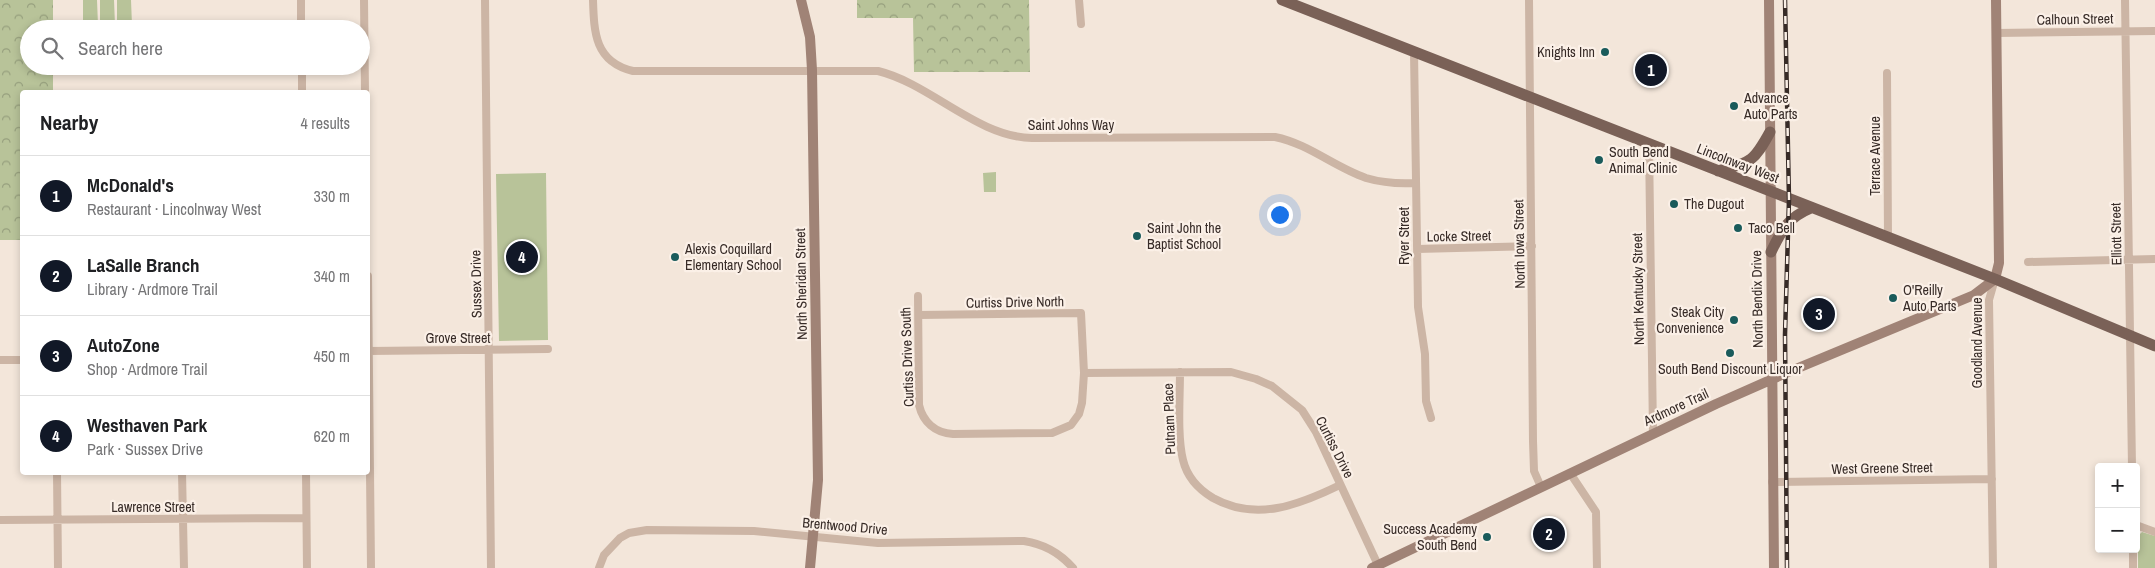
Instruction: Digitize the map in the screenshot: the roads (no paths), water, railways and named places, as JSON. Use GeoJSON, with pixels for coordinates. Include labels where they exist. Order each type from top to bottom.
{"type":"FeatureCollection","features":[{"type":"Feature","properties":{"kind":"main road","name":"Lincolnway West"},"geometry":{"type":"LineString","coordinates":[[1282,0],[1994,279],[2155,346]]}},
{"type":"Feature","properties":{"kind":"main road"},"geometry":{"type":"LineString","coordinates":[[1718,171],[1750,160],[1758,154],[1770,132]]}},
{"type":"Feature","properties":{"kind":"main road"},"geometry":{"type":"LineString","coordinates":[[1771,252],[1783,228],[1796,214],[1811,208]]}},
{"type":"Feature","properties":{"kind":"street"},"geometry":{"type":"LineString","coordinates":[[301,0],[301,20]]}},
{"type":"Feature","properties":{"kind":"street"},"geometry":{"type":"LineString","coordinates":[[364,0],[364,20]]}},
{"type":"Feature","properties":{"kind":"street","name":"Sussex Drive"},"geometry":{"type":"LineString","coordinates":[[485,0],[491,568]]}},
{"type":"Feature","properties":{"kind":"street","name":"Saint Johns Way"},"geometry":{"type":"LineString","coordinates":[[593,0],[595,36],[604,54],[618,66],[625,69],[641,72],[866,70],[889,74],[905,80],[990,128],[1022,138],[1275,137],[1301,144],[1366,178],[1386,183],[1416,183]]}},
{"type":"Feature","properties":{"kind":"street","name":"North Sheridan Street"},"geometry":{"type":"LineString","coordinates":[[801,0],[810,37],[812,70],[818,480],[810,568]]}},
{"type":"Feature","properties":{"kind":"street"},"geometry":{"type":"LineString","coordinates":[[1079,0],[1081,24]]}},
{"type":"Feature","properties":{"kind":"street","name":"North Iowa Street"},"geometry":{"type":"LineString","coordinates":[[1529,0],[1534,471],[1541,487]]}},
{"type":"Feature","properties":{"kind":"street","name":"North Bendix Drive"},"geometry":{"type":"LineString","coordinates":[[1769,0],[1774,568]]}},
{"type":"Feature","properties":{"kind":"street","name":"Goodland Avenue"},"geometry":{"type":"LineString","coordinates":[[1993,568],[1989,300],[1999,263],[1996,0]]}},
{"type":"Feature","properties":{"kind":"street","name":"Elliott Street"},"geometry":{"type":"LineString","coordinates":[[2125,0],[2132,463]]}},
{"type":"Feature","properties":{"kind":"street","name":"Calhoun Street"},"geometry":{"type":"LineString","coordinates":[[1996,33],[2155,31]]}},
{"type":"Feature","properties":{"kind":"street","name":"Ryer Street"},"geometry":{"type":"LineString","coordinates":[[1414,52],[1418,307],[1425,354],[1426,401],[1431,418]]}},
{"type":"Feature","properties":{"kind":"street","name":"Terrace Avenue"},"geometry":{"type":"LineString","coordinates":[[1887,73],[1888,238]]}},
{"type":"Feature","properties":{"kind":"street"},"geometry":{"type":"LineString","coordinates":[[302,75],[302,90]]}},
{"type":"Feature","properties":{"kind":"street"},"geometry":{"type":"LineString","coordinates":[[365,75],[365,90]]}},
{"type":"Feature","properties":{"kind":"street","name":"North Kentucky Street"},"geometry":{"type":"LineString","coordinates":[[1649,144],[1653,433]]}},
{"type":"Feature","properties":{"kind":"street","name":"Locke Street"},"geometry":{"type":"LineString","coordinates":[[1417,249],[1532,246]]}},
{"type":"Feature","properties":{"kind":"street"},"geometry":{"type":"LineString","coordinates":[[2028,262],[2155,260]]}},
{"type":"Feature","properties":{"kind":"street","name":"Ardmore Trail"},"geometry":{"type":"LineString","coordinates":[[1375,567],[1653,433],[1772,379],[1974,295],[1994,279]]}},
{"type":"Feature","properties":{"kind":"street","name":"Curtiss Drive South"},"geometry":{"type":"LineString","coordinates":[[918,296],[919,404],[924,419],[944,433],[1047,433],[1060,430],[1071,425],[1079,414],[1082,403],[1084,373]]}},
{"type":"Feature","properties":{"kind":"street","name":"Curtiss Drive North"},"geometry":{"type":"LineString","coordinates":[[918,315],[1081,313],[1084,373]]}},
{"type":"Feature","properties":{"kind":"street","name":"Grove Street"},"geometry":{"type":"LineString","coordinates":[[370,351],[548,349]]}},
{"type":"Feature","properties":{"kind":"street"},"geometry":{"type":"LineString","coordinates":[[0,360],[20,360]]}},
{"type":"Feature","properties":{"kind":"street","name":"Putnam Place"},"geometry":{"type":"LineString","coordinates":[[1180,372],[1183,460],[1191,479],[1204,493],[1234,507],[1246,510],[1269,511],[1296,504],[1340,485]]}},
{"type":"Feature","properties":{"kind":"street","name":"Curtiss Drive"},"geometry":{"type":"LineString","coordinates":[[1084,373],[1231,372],[1272,386],[1302,410],[1316,432],[1375,567]]}},
{"type":"Feature","properties":{"kind":"street"},"geometry":{"type":"LineString","coordinates":[[1570,472],[1596,512],[1596,568]]}},
{"type":"Feature","properties":{"kind":"street"},"geometry":{"type":"LineString","coordinates":[[57,475],[58,568]]}},
{"type":"Feature","properties":{"kind":"street"},"geometry":{"type":"LineString","coordinates":[[182,475],[184,568]]}},
{"type":"Feature","properties":{"kind":"street"},"geometry":{"type":"LineString","coordinates":[[306,475],[307,568]]}},
{"type":"Feature","properties":{"kind":"street"},"geometry":{"type":"LineString","coordinates":[[370,475],[371,568]]}},
{"type":"Feature","properties":{"kind":"street","name":"West Greene Street"},"geometry":{"type":"LineString","coordinates":[[1772,482],[1992,479]]}},
{"type":"Feature","properties":{"kind":"street","name":"Lawrence Street"},"geometry":{"type":"LineString","coordinates":[[0,520],[306,518]]}},
{"type":"Feature","properties":{"kind":"street"},"geometry":{"type":"LineString","coordinates":[[2140,526],[2155,532]]}},
{"type":"Feature","properties":{"kind":"street","name":"Brentwood Drive"},"geometry":{"type":"LineString","coordinates":[[599,568],[604,555],[612,545],[629,533],[647,530],[754,530],[878,543],[1024,541],[1046,546],[1057,553],[1072,568]]}},
{"type":"Feature","properties":{"kind":"street"},"geometry":{"type":"LineString","coordinates":[[2133,553],[2133,568]]}},
{"type":"Feature","properties":{"kind":"railway"},"geometry":{"type":"LineString","coordinates":[[1785,0],[1789,199],[1785,335],[1787,568]]}},
{"type":"Feature","properties":{"kind":"place","name":"Knights Inn"},"geometry":{"type":"Point","coordinates":[1605,52]}},
{"type":"Feature","properties":{"kind":"place","name":"McDonald's"},"geometry":{"type":"Point","coordinates":[1651,70]}},
{"type":"Feature","properties":{"kind":"place","name":"Advance Auto Parts"},"geometry":{"type":"Point","coordinates":[1734,106]}},
{"type":"Feature","properties":{"kind":"place","name":"South Bend Animal Clinic"},"geometry":{"type":"Point","coordinates":[1599,160]}},
{"type":"Feature","properties":{"kind":"place","name":"The Dugout"},"geometry":{"type":"Point","coordinates":[1674,204]}},
{"type":"Feature","properties":{"kind":"place","name":"Taco Bell"},"geometry":{"type":"Point","coordinates":[1738,228]}},
{"type":"Feature","properties":{"kind":"place","name":"Saint John the Baptist School"},"geometry":{"type":"Point","coordinates":[1137,236]}},
{"type":"Feature","properties":{"kind":"place","name":"Westhaven Park"},"geometry":{"type":"Point","coordinates":[522,257]}},
{"type":"Feature","properties":{"kind":"place","name":"Alexis Coquillard Elementary School"},"geometry":{"type":"Point","coordinates":[675,257]}},
{"type":"Feature","properties":{"kind":"place","name":"O'Reilly Auto Parts"},"geometry":{"type":"Point","coordinates":[1893,298]}},
{"type":"Feature","properties":{"kind":"place","name":"AutoZone"},"geometry":{"type":"Point","coordinates":[1819,314]}},
{"type":"Feature","properties":{"kind":"place","name":"Steak City Convenience"},"geometry":{"type":"Point","coordinates":[1734,320]}},
{"type":"Feature","properties":{"kind":"place","name":"South Bend Discount Liquor"},"geometry":{"type":"Point","coordinates":[1730,353]}},
{"type":"Feature","properties":{"kind":"place","name":"LaSalle Branch"},"geometry":{"type":"Point","coordinates":[1549,534]}},
{"type":"Feature","properties":{"kind":"place","name":"Success Academy South Bend"},"geometry":{"type":"Point","coordinates":[1487,537]}}]}
